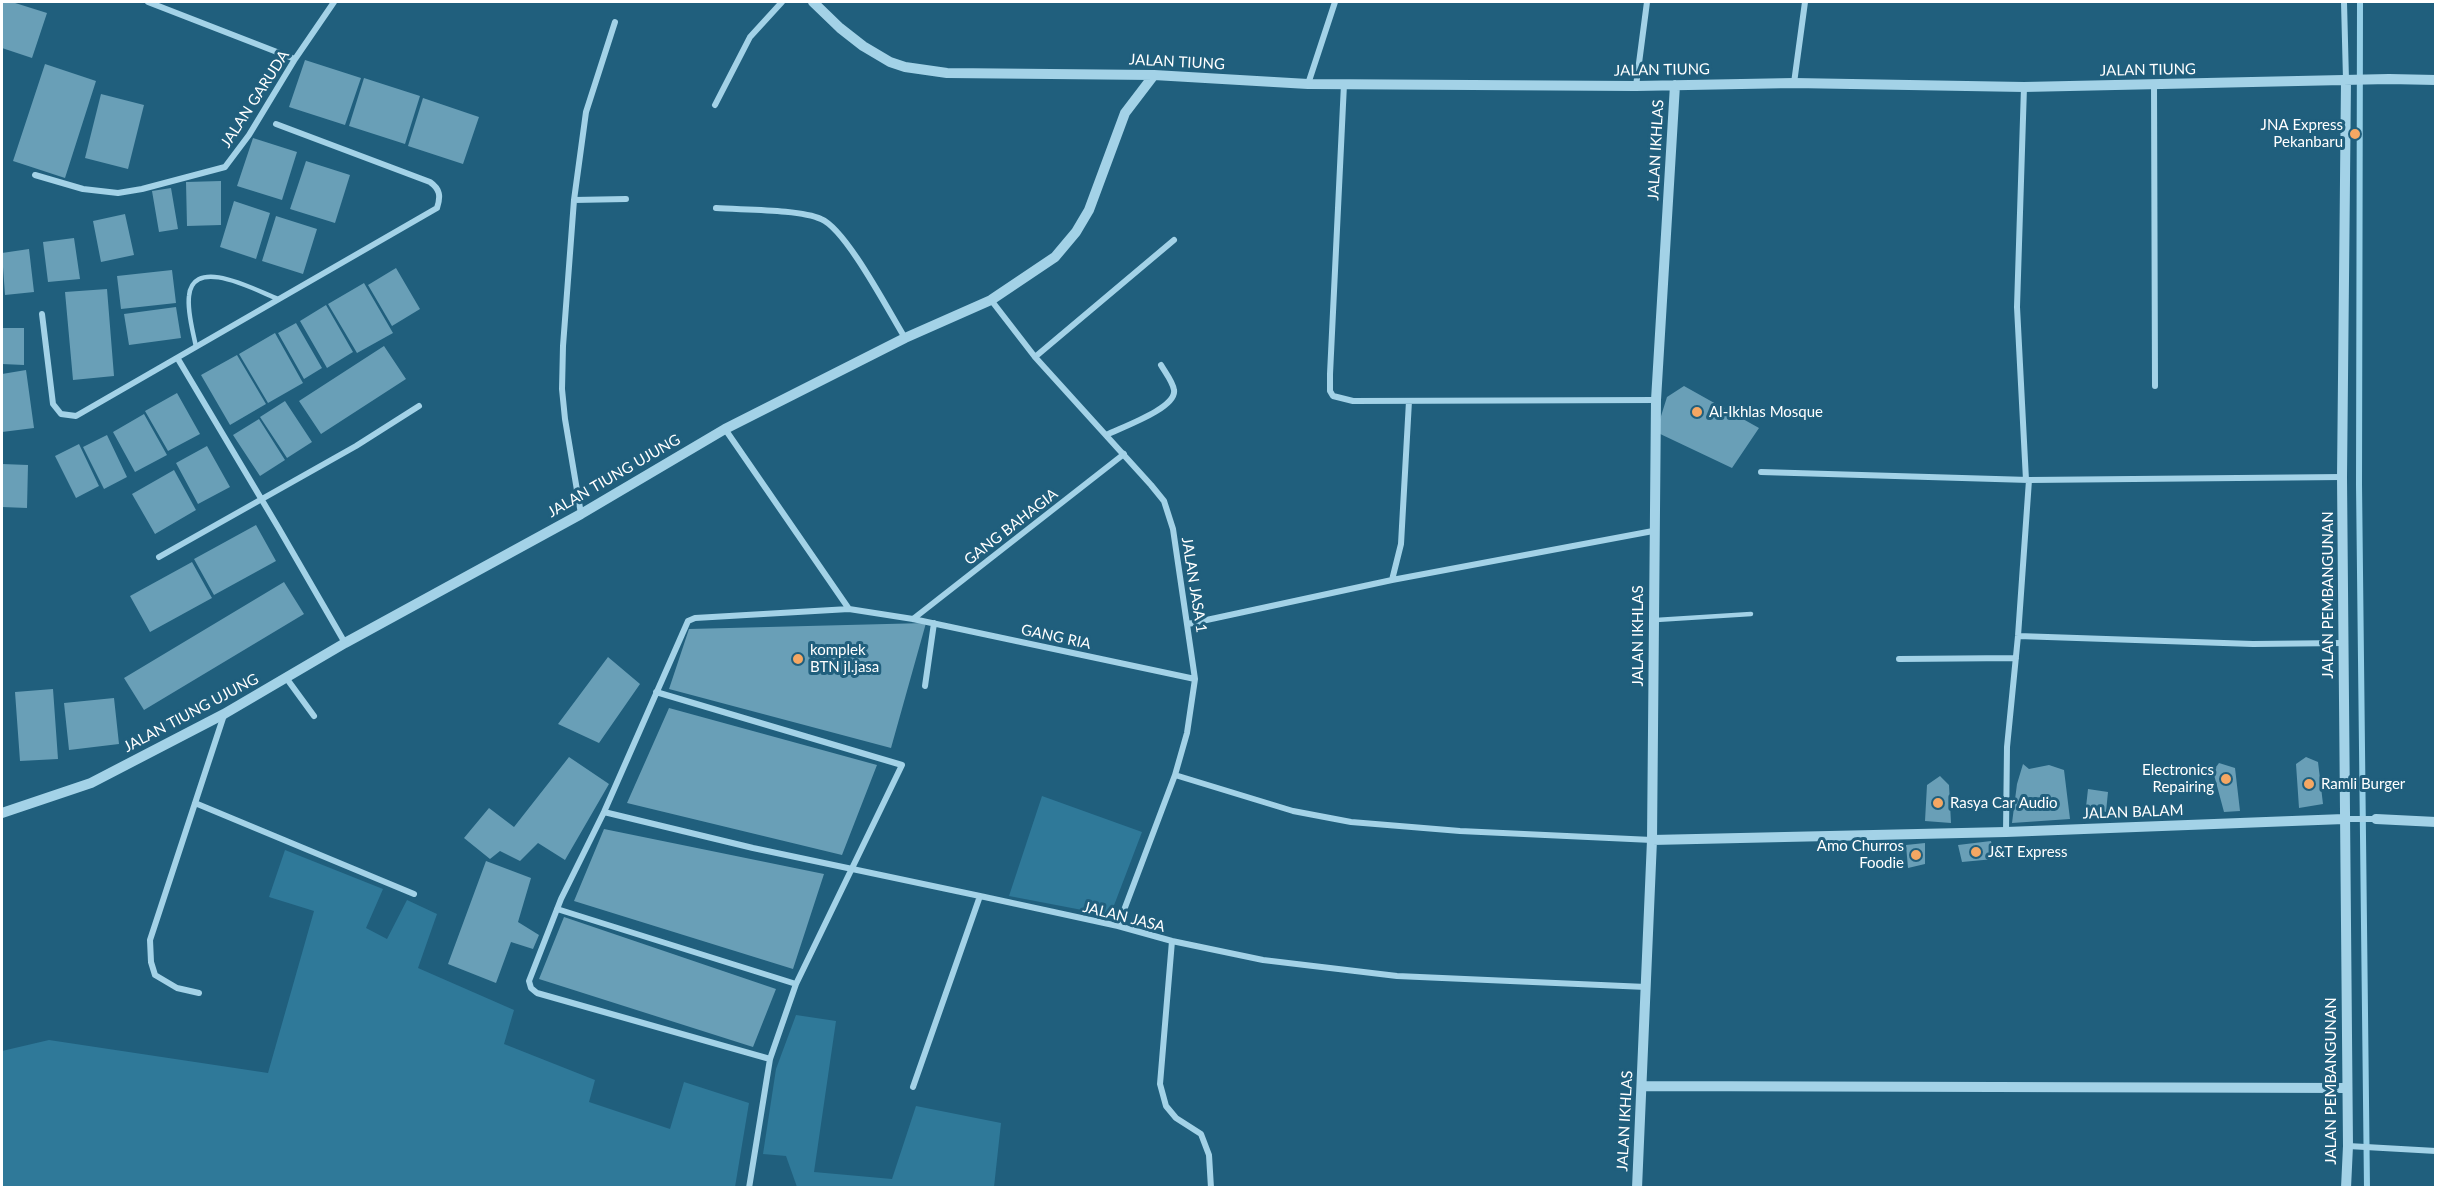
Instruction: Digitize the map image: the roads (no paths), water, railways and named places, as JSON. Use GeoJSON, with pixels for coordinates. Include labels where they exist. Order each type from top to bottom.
{"type":"FeatureCollection","features":[{"type":"Feature","properties":{"kind":"street"},"geometry":{"type":"LineString","coordinates":[[148,2],[295,59]]}},
{"type":"Feature","properties":{"kind":"street","name":"JALAN GARUDA"},"geometry":{"type":"LineString","coordinates":[[34,175],[83,189],[118,193],[160,185],[225,167],[249,135],[295,59],[334,2]]}},
{"type":"Feature","properties":{"kind":"street"},"geometry":{"type":"LineString","coordinates":[[715,105],[750,37],[782,2]]}},
{"type":"Feature","properties":{"kind":"street","name":"JALAN TIUNG"},"geometry":{"type":"LineString","coordinates":[[813,2],[863,46],[890,62],[905,67],[947,73],[1154,75],[1308,84],[1636,86],[1794,83],[2024,87],[2436,80]]}},
{"type":"Feature","properties":{"kind":"street"},"geometry":{"type":"LineString","coordinates":[[1308,84],[1335,2]]}},
{"type":"Feature","properties":{"kind":"street"},"geometry":{"type":"LineString","coordinates":[[1636,86],[1647,2]]}},
{"type":"Feature","properties":{"kind":"street"},"geometry":{"type":"LineString","coordinates":[[1794,83],[1805,2]]}},
{"type":"Feature","properties":{"kind":"street","name":"JALAN PEMBANGUNAN"},"geometry":{"type":"LineString","coordinates":[[2344,2],[2349,81],[2342,477],[2348,1146],[2346,1188]]}},
{"type":"Feature","properties":{"kind":"street"},"geometry":{"type":"LineString","coordinates":[[581,514],[565,419],[562,389],[563,346],[574,200],[586,112],[615,22]]}},
{"type":"Feature","properties":{"kind":"street","name":"JALAN TIUNG UJUNG"},"geometry":{"type":"LineString","coordinates":[[2,813],[91,783],[287,679],[345,643],[581,514],[725,429],[905,338],[991,300],[1055,257],[1076,232],[1089,210],[1125,113],[1154,75]]}},
{"type":"Feature","properties":{"kind":"street"},"geometry":{"type":"LineString","coordinates":[[1344,84],[1330,391],[1337,398],[1353,401],[1656,400]]}},
{"type":"Feature","properties":{"kind":"street"},"geometry":{"type":"LineString","coordinates":[[2154,84],[2155,386]]}},
{"type":"Feature","properties":{"kind":"street","name":"JALAN IKHLAS"},"geometry":{"type":"LineString","coordinates":[[1637,1188],[1652,840],[1653,531],[1656,400],[1675,86]]}},
{"type":"Feature","properties":{"kind":"street"},"geometry":{"type":"LineString","coordinates":[[2006,832],[2007,747],[2018,636],[2028,480],[2017,307],[2024,87]]}},
{"type":"Feature","properties":{"kind":"street"},"geometry":{"type":"LineString","coordinates":[[42,314],[53,404],[61,414],[76,416],[437,207],[440,195],[430,182],[276,124]]}},
{"type":"Feature","properties":{"kind":"street"},"geometry":{"type":"LineString","coordinates":[[574,200],[626,199]]}},
{"type":"Feature","properties":{"kind":"street"},"geometry":{"type":"LineString","coordinates":[[717,208],[790,213],[822,219],[841,233],[905,338]]}},
{"type":"Feature","properties":{"kind":"street"},"geometry":{"type":"LineString","coordinates":[[1035,357],[1174,240]]}},
{"type":"Feature","properties":{"kind":"street","name":"JALAN JASA 1"},"geometry":{"type":"LineString","coordinates":[[991,300],[1035,357],[1164,501],[1173,529],[1195,679],[1187,733],[1175,775],[1118,926]]}},
{"type":"Feature","properties":{"kind":"street"},"geometry":{"type":"LineString","coordinates":[[178,359],[345,643]]}},
{"type":"Feature","properties":{"kind":"street"},"geometry":{"type":"LineString","coordinates":[[1106,435],[1166,406],[1173,398],[1174,388],[1161,365]]}},
{"type":"Feature","properties":{"kind":"street"},"geometry":{"type":"LineString","coordinates":[[1392,580],[1401,543],[1409,401]]}},
{"type":"Feature","properties":{"kind":"street"},"geometry":{"type":"LineString","coordinates":[[159,557],[356,446],[419,406]]}},
{"type":"Feature","properties":{"kind":"street"},"geometry":{"type":"LineString","coordinates":[[725,429],[849,609]]}},
{"type":"Feature","properties":{"kind":"street","name":"GANG BAHAGIA"},"geometry":{"type":"LineString","coordinates":[[913,619],[1124,454]]}},
{"type":"Feature","properties":{"kind":"street"},"geometry":{"type":"LineString","coordinates":[[1761,472],[2028,480],[2342,477]]}},
{"type":"Feature","properties":{"kind":"street"},"geometry":{"type":"LineString","coordinates":[[1188,624],[1392,580],[1653,531]]}},
{"type":"Feature","properties":{"kind":"street","name":"GANG RIA"},"geometry":{"type":"LineString","coordinates":[[656,692],[687,621],[695,618],[849,609],[934,623],[1195,679]]}},
{"type":"Feature","properties":{"kind":"street"},"geometry":{"type":"LineString","coordinates":[[925,686],[934,623]]}},
{"type":"Feature","properties":{"kind":"street"},"geometry":{"type":"LineString","coordinates":[[2018,636],[2253,644],[2344,643]]}},
{"type":"Feature","properties":{"kind":"street"},"geometry":{"type":"LineString","coordinates":[[1899,659],[2016,658]]}},
{"type":"Feature","properties":{"kind":"street"},"geometry":{"type":"LineString","coordinates":[[287,679],[314,716]]}},
{"type":"Feature","properties":{"kind":"street"},"geometry":{"type":"LineString","coordinates":[[749,1188],[770,1059],[796,984],[902,765],[656,692],[604,812],[557,909],[529,981],[531,988],[537,993],[770,1059]]}},
{"type":"Feature","properties":{"kind":"street"},"geometry":{"type":"LineString","coordinates":[[199,993],[177,988],[155,975],[151,962],[150,940],[224,714]]}},
{"type":"Feature","properties":{"kind":"street"},"geometry":{"type":"LineString","coordinates":[[1175,775],[1293,811],[1351,822],[1652,840]]}},
{"type":"Feature","properties":{"kind":"street"},"geometry":{"type":"LineString","coordinates":[[195,803],[414,894]]}},
{"type":"Feature","properties":{"kind":"street","name":"JALAN JASA"},"geometry":{"type":"LineString","coordinates":[[604,812],[753,848],[1118,926],[1172,941],[1263,960],[1397,976],[1646,987]]}},
{"type":"Feature","properties":{"kind":"street","name":"JALAN BALAM"},"geometry":{"type":"LineString","coordinates":[[1652,840],[2006,832],[2346,819],[2436,822]]}},
{"type":"Feature","properties":{"kind":"street"},"geometry":{"type":"LineString","coordinates":[[913,1087],[980,896]]}},
{"type":"Feature","properties":{"kind":"street"},"geometry":{"type":"LineString","coordinates":[[557,909],[796,984]]}},
{"type":"Feature","properties":{"kind":"street"},"geometry":{"type":"LineString","coordinates":[[1172,941],[1160,1084],[1166,1106],[1176,1118],[1201,1134],[1209,1155],[1211,1188]]}},
{"type":"Feature","properties":{"kind":"street"},"geometry":{"type":"LineString","coordinates":[[1642,1086],[2346,1088]]}},
{"type":"Feature","properties":{"kind":"street"},"geometry":{"type":"LineString","coordinates":[[2348,1146],[2436,1151]]}},
{"type":"Feature","properties":{"kind":"lane"},"geometry":{"type":"LineString","coordinates":[[196,347],[188,298],[190,288],[199,278],[207,276],[230,280],[278,299]]}},
{"type":"Feature","properties":{"kind":"lane"},"geometry":{"type":"LineString","coordinates":[[1653,620],[1751,614]]}},
{"type":"Feature","properties":{"kind":"waterway"},"geometry":{"type":"LineString","coordinates":[[2360,2],[2359,484],[2367,1188]]}},
{"type":"Feature","properties":{"kind":"place","name":"JNA Express Pekanbaru"},"geometry":{"type":"Point","coordinates":[2355,134]}},
{"type":"Feature","properties":{"kind":"place","name":"Al-Ikhlas Mosque"},"geometry":{"type":"Point","coordinates":[1697,412]}},
{"type":"Feature","properties":{"kind":"place","name":"komplek BTN jl.jasa"},"geometry":{"type":"Point","coordinates":[798,659]}},
{"type":"Feature","properties":{"kind":"place","name":"Electronics Repairing"},"geometry":{"type":"Point","coordinates":[2226,779]}},
{"type":"Feature","properties":{"kind":"place","name":"Ramli Burger"},"geometry":{"type":"Point","coordinates":[2309,784]}},
{"type":"Feature","properties":{"kind":"place","name":"Rasya Car Audio"},"geometry":{"type":"Point","coordinates":[1938,803]}},
{"type":"Feature","properties":{"kind":"place","name":"J&T Express"},"geometry":{"type":"Point","coordinates":[1976,852]}},
{"type":"Feature","properties":{"kind":"place","name":"Amo Churros Foodie"},"geometry":{"type":"Point","coordinates":[1916,855]}}]}
